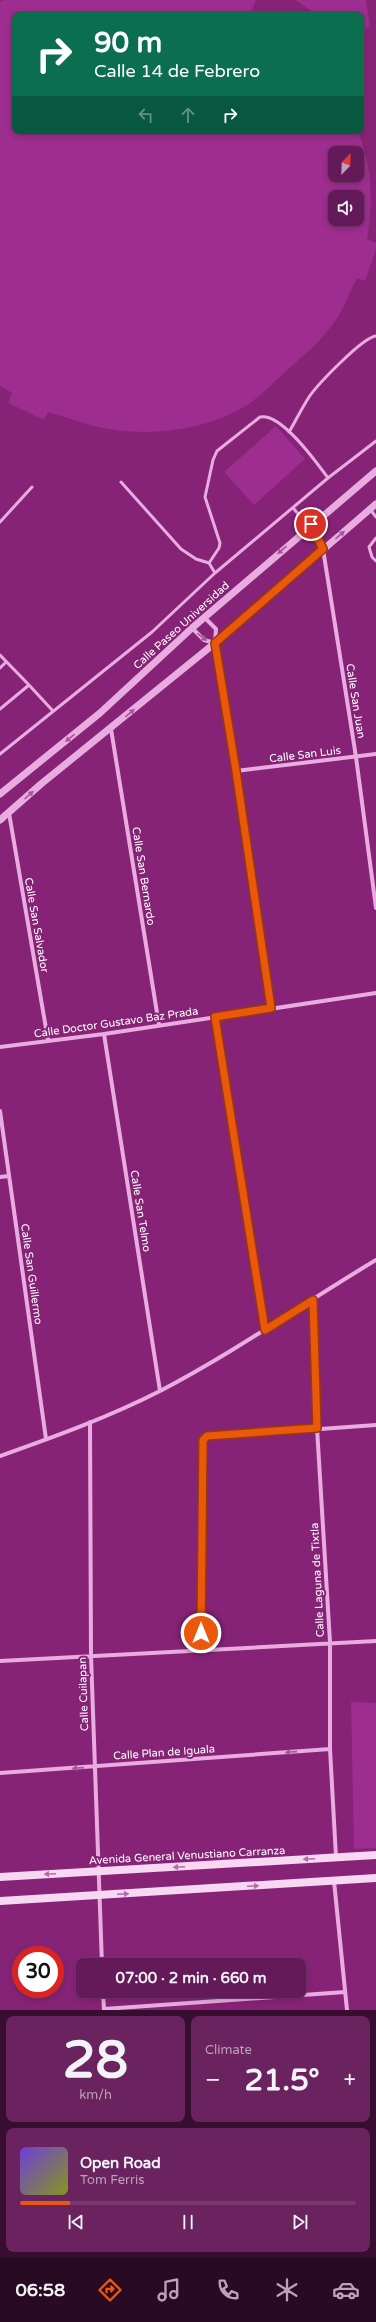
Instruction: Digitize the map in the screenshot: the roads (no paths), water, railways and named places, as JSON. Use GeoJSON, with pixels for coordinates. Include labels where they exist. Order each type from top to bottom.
{"type":"FeatureCollection","features":[{"type":"Feature","properties":{"kind":"main road","name":"Avenida General Venustiano Carranza"},"geometry":{"type":"LineString","coordinates":[[0,1877],[376,1855]]}},
{"type":"Feature","properties":{"kind":"main road"},"geometry":{"type":"LineString","coordinates":[[0,1900],[376,1878]]}},
{"type":"Feature","properties":{"kind":"street","name":"Calle Paseo Universidad"},"geometry":{"type":"LineString","coordinates":[[0,794],[100,713],[204,617],[311,524],[376,471]]}},
{"type":"Feature","properties":{"kind":"street"},"geometry":{"type":"LineString","coordinates":[[0,820],[41,784],[111,729],[215,643],[376,504]]}},
{"type":"Feature","properties":{"kind":"street","name":"Calle San Juan"},"geometry":{"type":"LineString","coordinates":[[311,524],[323,549],[356,757],[376,908]]}},
{"type":"Feature","properties":{"kind":"street"},"geometry":{"type":"LineString","coordinates":[[204,617],[216,629],[215,643],[236,771],[271,1008]]}},
{"type":"Feature","properties":{"kind":"street"},"geometry":{"type":"LineString","coordinates":[[192,628],[204,640],[215,643]]}},
{"type":"Feature","properties":{"kind":"street","name":"Calle San Bernardo"},"geometry":{"type":"LineString","coordinates":[[111,729],[160,1025]]}},
{"type":"Feature","properties":{"kind":"street","name":"Calle San Luis"},"geometry":{"type":"LineString","coordinates":[[236,771],[376,754]]}},
{"type":"Feature","properties":{"kind":"street","name":"Calle San Salvador"},"geometry":{"type":"LineString","coordinates":[[9,813],[48,1040]]}},
{"type":"Feature","properties":{"kind":"street","name":"Calle Doctor Gustavo Baz Prada"},"geometry":{"type":"LineString","coordinates":[[0,1047],[104,1034],[376,993]]}},
{"type":"Feature","properties":{"kind":"street"},"geometry":{"type":"LineString","coordinates":[[215,1017],[265,1330]]}},
{"type":"Feature","properties":{"kind":"street","name":"Calle San Telmo"},"geometry":{"type":"LineString","coordinates":[[104,1034],[160,1391]]}},
{"type":"Feature","properties":{"kind":"street","name":"Calle San Guillermo"},"geometry":{"type":"LineString","coordinates":[[0,1111],[46,1440]]}},
{"type":"Feature","properties":{"kind":"street"},"geometry":{"type":"LineString","coordinates":[[0,1178],[9,1176]]}},
{"type":"Feature","properties":{"kind":"street"},"geometry":{"type":"LineString","coordinates":[[0,1456],[46,1440],[160,1391],[265,1330],[376,1260]]}},
{"type":"Feature","properties":{"kind":"street","name":"Calle Laguna de Tixtla"},"geometry":{"type":"LineString","coordinates":[[313,1300],[317,1428],[330,1642],[330,1749],[336,1858]]}},
{"type":"Feature","properties":{"kind":"street","name":"Calle Cuilapan"},"geometry":{"type":"LineString","coordinates":[[90,1422],[91,1656],[98,1895],[102,1958]]}},
{"type":"Feature","properties":{"kind":"street"},"geometry":{"type":"LineString","coordinates":[[201,1649],[203,1440],[207,1436],[376,1425]]}},
{"type":"Feature","properties":{"kind":"street"},"geometry":{"type":"LineString","coordinates":[[0,1661],[330,1642],[376,1641]]}},
{"type":"Feature","properties":{"kind":"street","name":"Calle Plan de Iguala"},"geometry":{"type":"LineString","coordinates":[[0,1773],[330,1749]]}},
{"type":"Feature","properties":{"kind":"street"},"geometry":{"type":"LineString","coordinates":[[334,1881],[347,2010]]}},
{"type":"Feature","properties":{"kind":"street"},"geometry":{"type":"LineString","coordinates":[[103,1998],[104,2009],[345,1992]]}},
{"type":"Feature","properties":{"kind":"lane"},"geometry":{"type":"LineString","coordinates":[[289,432],[310,396],[355,350],[370,338],[376,336]]}},
{"type":"Feature","properties":{"kind":"lane"},"geometry":{"type":"LineString","coordinates":[[209,563],[219,548],[220,543],[205,497],[217,451],[260,418],[266,416],[272,418],[289,432],[305,448],[328,478]]}},
{"type":"Feature","properties":{"kind":"lane","name":"Calle Paseo Universidad"},"geometry":{"type":"LineString","coordinates":[[0,754],[152,632],[215,573],[294,509],[328,478],[376,441]]}},
{"type":"Feature","properties":{"kind":"lane"},"geometry":{"type":"LineString","coordinates":[[122,482],[181,549],[196,559],[209,563],[215,573]]}},
{"type":"Feature","properties":{"kind":"lane"},"geometry":{"type":"LineString","coordinates":[[0,522],[32,487]]}},
{"type":"Feature","properties":{"kind":"lane","name":"Calle San Juan"},"geometry":{"type":"LineString","coordinates":[[294,509],[304,521],[311,524]]}},
{"type":"Feature","properties":{"kind":"lane"},"geometry":{"type":"LineString","coordinates":[[370,509],[376,517]]}},
{"type":"Feature","properties":{"kind":"lane"},"geometry":{"type":"LineString","coordinates":[[376,538],[369,547],[372,558],[376,561]]}},
{"type":"Feature","properties":{"kind":"lane"},"geometry":{"type":"LineString","coordinates":[[0,654],[53,711]]}},
{"type":"Feature","properties":{"kind":"lane"},"geometry":{"type":"LineString","coordinates":[[0,668],[6,662]]}},
{"type":"Feature","properties":{"kind":"lane"},"geometry":{"type":"LineString","coordinates":[[0,708],[29,684]]}}]}
